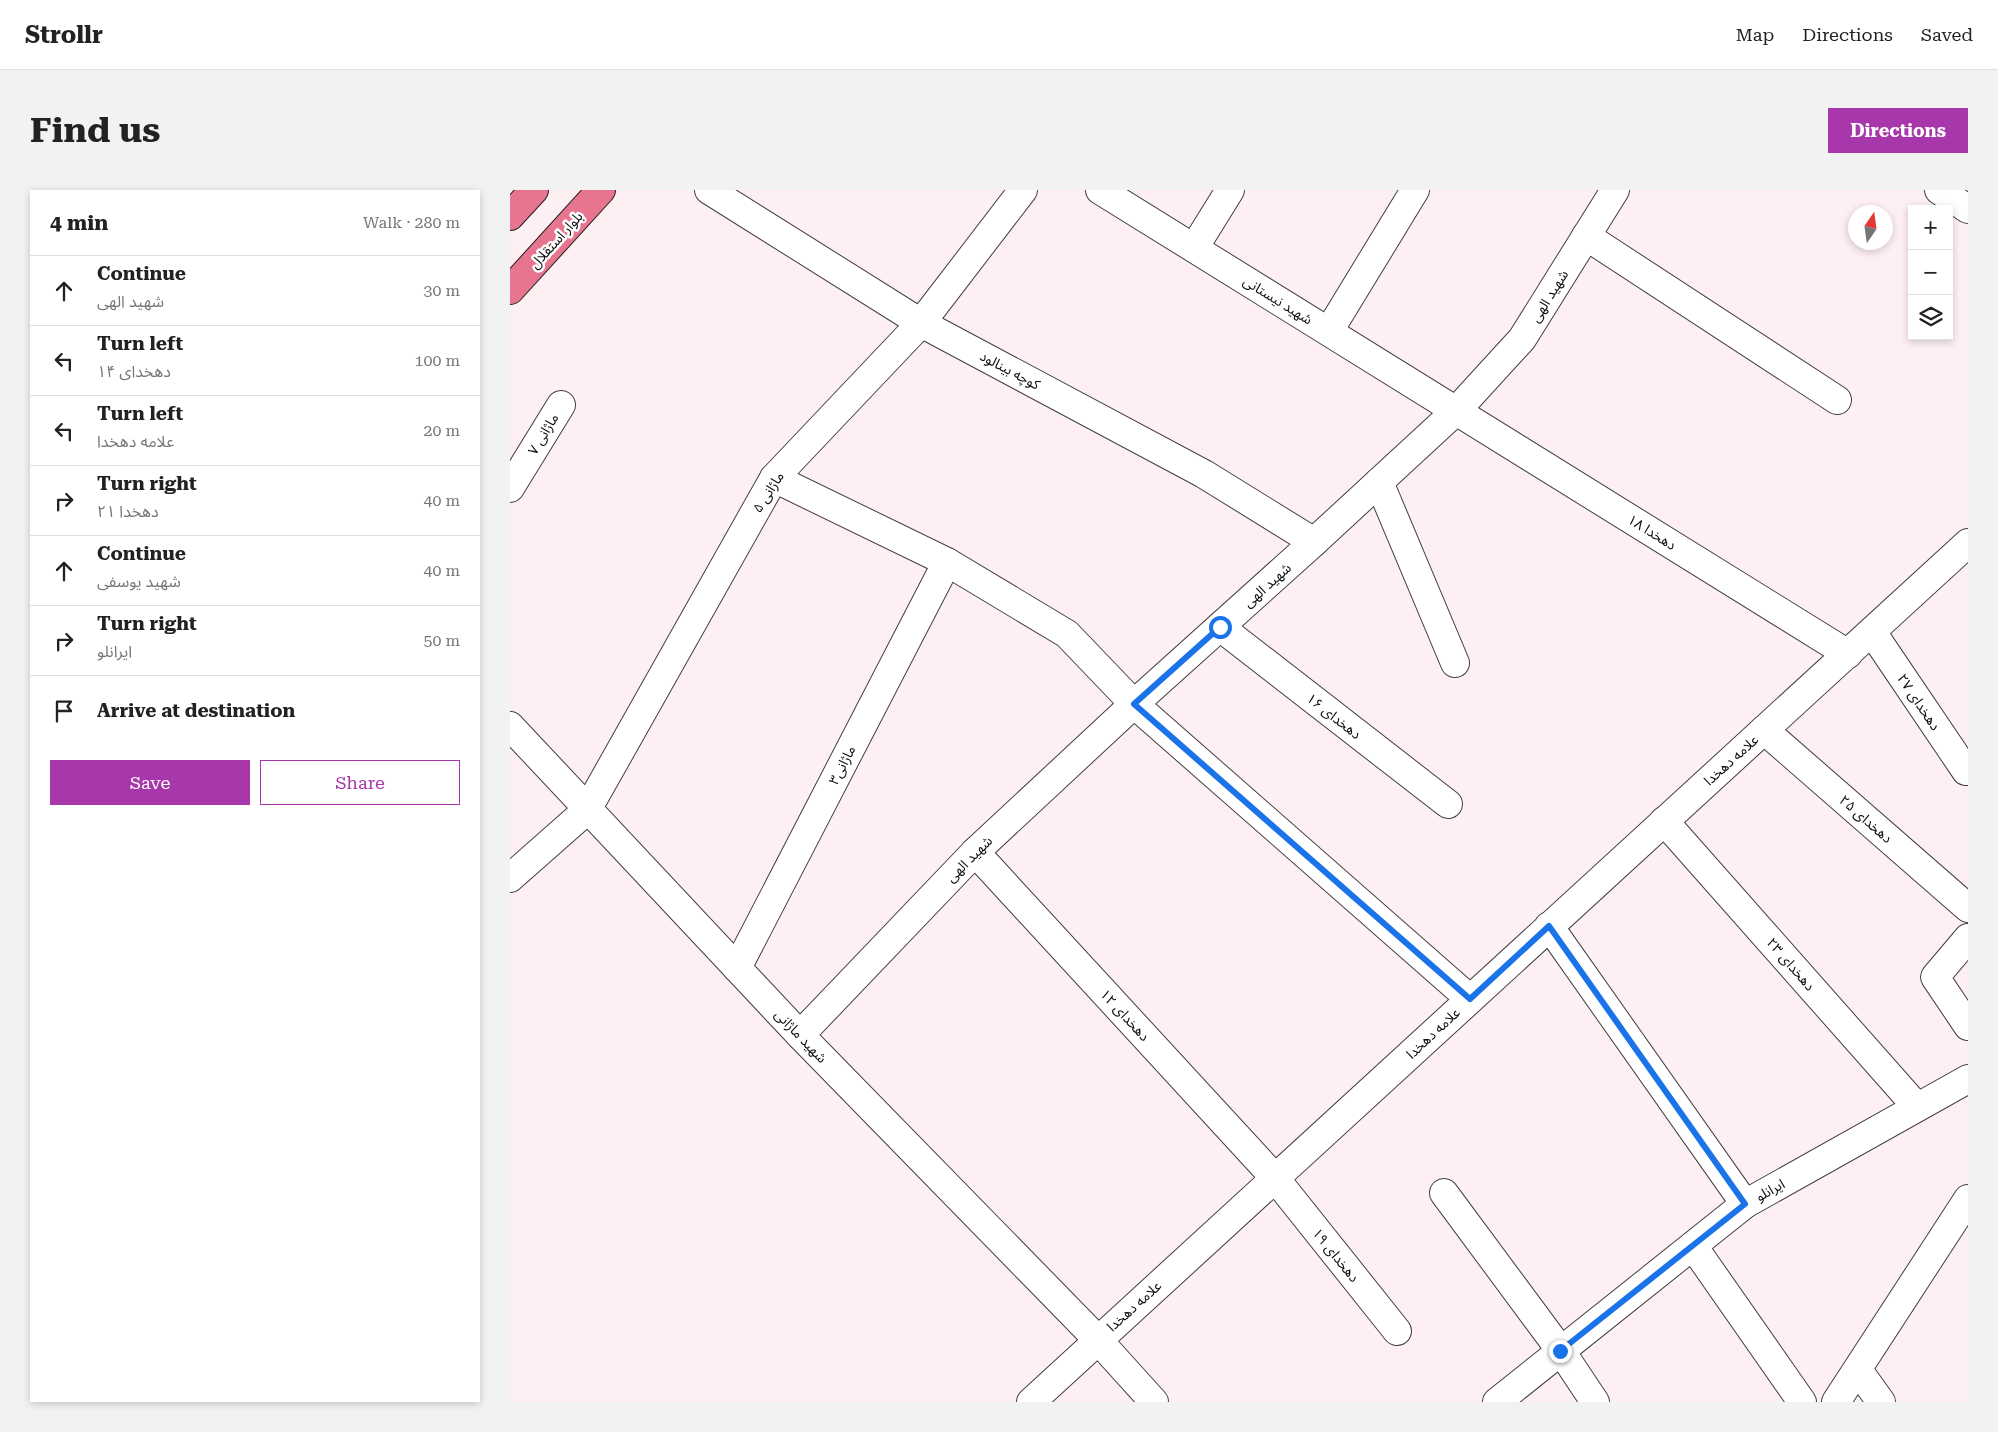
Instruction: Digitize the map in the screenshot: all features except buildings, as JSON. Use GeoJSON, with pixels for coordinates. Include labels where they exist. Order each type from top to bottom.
{"type":"FeatureCollection","features":[{"type":"Feature","properties":{"kind":"main road"},"geometry":{"type":"LineString","coordinates":[[510,216],[534,190]]}},
{"type":"Feature","properties":{"kind":"main road","name":"بلوار استقلال"},"geometry":{"type":"LineString","coordinates":[[510,290],[601,190]]}},
{"type":"Feature","properties":{"kind":"street","name":"۵ ماژانی"},"geometry":{"type":"LineString","coordinates":[[510,878],[587,810],[774,478],[921,323],[1023,190]]}},
{"type":"Feature","properties":{"kind":"street","name":"شهید نیستانی"},"geometry":{"type":"LineString","coordinates":[[1100,190],[1456,410]]}},
{"type":"Feature","properties":{"kind":"street"},"geometry":{"type":"LineString","coordinates":[[1194,248],[1230,190]]}},
{"type":"Feature","properties":{"kind":"street"},"geometry":{"type":"LineString","coordinates":[[1329,331],[1415,190]]}},
{"type":"Feature","properties":{"kind":"street","name":"شهید الهی"},"geometry":{"type":"LineString","coordinates":[[800,1035],[975,852],[1456,410],[1522,339],[1615,190]]}},
{"type":"Feature","properties":{"kind":"street"},"geometry":{"type":"LineString","coordinates":[[1939,190],[1968,209]]}},
{"type":"Feature","properties":{"kind":"street","name":"کوچه بینالود"},"geometry":{"type":"LineString","coordinates":[[724,194],[921,323],[1204,474],[1314,542]]}},
{"type":"Feature","properties":{"kind":"street"},"geometry":{"type":"LineString","coordinates":[[1586,236],[1837,400]]}},
{"type":"Feature","properties":{"kind":"street","name":"۷ ماژانی"},"geometry":{"type":"LineString","coordinates":[[510,488],[561,405]]}},
{"type":"Feature","properties":{"kind":"street","name":"دهخدا ۱۸"},"geometry":{"type":"LineString","coordinates":[[1456,410],[1848,654]]}},
{"type":"Feature","properties":{"kind":"street"},"geometry":{"type":"LineString","coordinates":[[774,478],[947,562],[1067,634],[1134,704],[1470,999]]}},
{"type":"Feature","properties":{"kind":"street"},"geometry":{"type":"LineString","coordinates":[[1379,482],[1455,663]]}},
{"type":"Feature","properties":{"kind":"street","name":"علامه دهخدا"},"geometry":{"type":"LineString","coordinates":[[1031,1402],[1968,543]]}},
{"type":"Feature","properties":{"kind":"street","name":"ماژانی۳"},"geometry":{"type":"LineString","coordinates":[[737,968],[947,562]]}},
{"type":"Feature","properties":{"kind":"street","name":"دهخدای ۱۶"},"geometry":{"type":"LineString","coordinates":[[1220,627],[1448,804]]}},
{"type":"Feature","properties":{"kind":"street","name":"دهخدای ۲۷"},"geometry":{"type":"LineString","coordinates":[[1872,632],[1966,771]]}},
{"type":"Feature","properties":{"kind":"street","name":"شهید ماژانی"},"geometry":{"type":"LineString","coordinates":[[510,726],[800,1035],[1098,1340],[1154,1402]]}},
{"type":"Feature","properties":{"kind":"street","name":"دهخدای ۲۵"},"geometry":{"type":"LineString","coordinates":[[1764,730],[1968,908]]}},
{"type":"Feature","properties":{"kind":"street","name":"دهخدای ۲۳"},"geometry":{"type":"LineString","coordinates":[[1664,821],[1917,1107]]}},
{"type":"Feature","properties":{"kind":"street","name":"دهخدای ۱۲"},"geometry":{"type":"LineString","coordinates":[[975,852],[1275,1178]]}},
{"type":"Feature","properties":{"kind":"street"},"geometry":{"type":"LineString","coordinates":[[1549,926],[1745,1204]]}},
{"type":"Feature","properties":{"kind":"street"},"geometry":{"type":"LineString","coordinates":[[1968,938],[1935,978],[1968,1026]]}},
{"type":"Feature","properties":{"kind":"street","name":"ایرانلو"},"geometry":{"type":"LineString","coordinates":[[1497,1402],[1745,1204],[1968,1078]]}},
{"type":"Feature","properties":{"kind":"street","name":"دهخدای ۱۹"},"geometry":{"type":"LineString","coordinates":[[1275,1178],[1397,1331]]}},
{"type":"Feature","properties":{"kind":"street"},"geometry":{"type":"LineString","coordinates":[[1444,1193],[1595,1402]]}},
{"type":"Feature","properties":{"kind":"street"},"geometry":{"type":"LineString","coordinates":[[1836,1402],[1968,1199]]}},
{"type":"Feature","properties":{"kind":"street"},"geometry":{"type":"LineString","coordinates":[[1693,1246],[1802,1402]]}},
{"type":"Feature","properties":{"kind":"street"},"geometry":{"type":"LineString","coordinates":[[1858,1370],[1881,1402]]}},
{"type":"Feature","properties":{"kind":"route"},"geometry":{"type":"LineString","coordinates":[[1220,627],[1134,704],[1470,999],[1549,926],[1745,1204],[1560,1351]]}}]}
